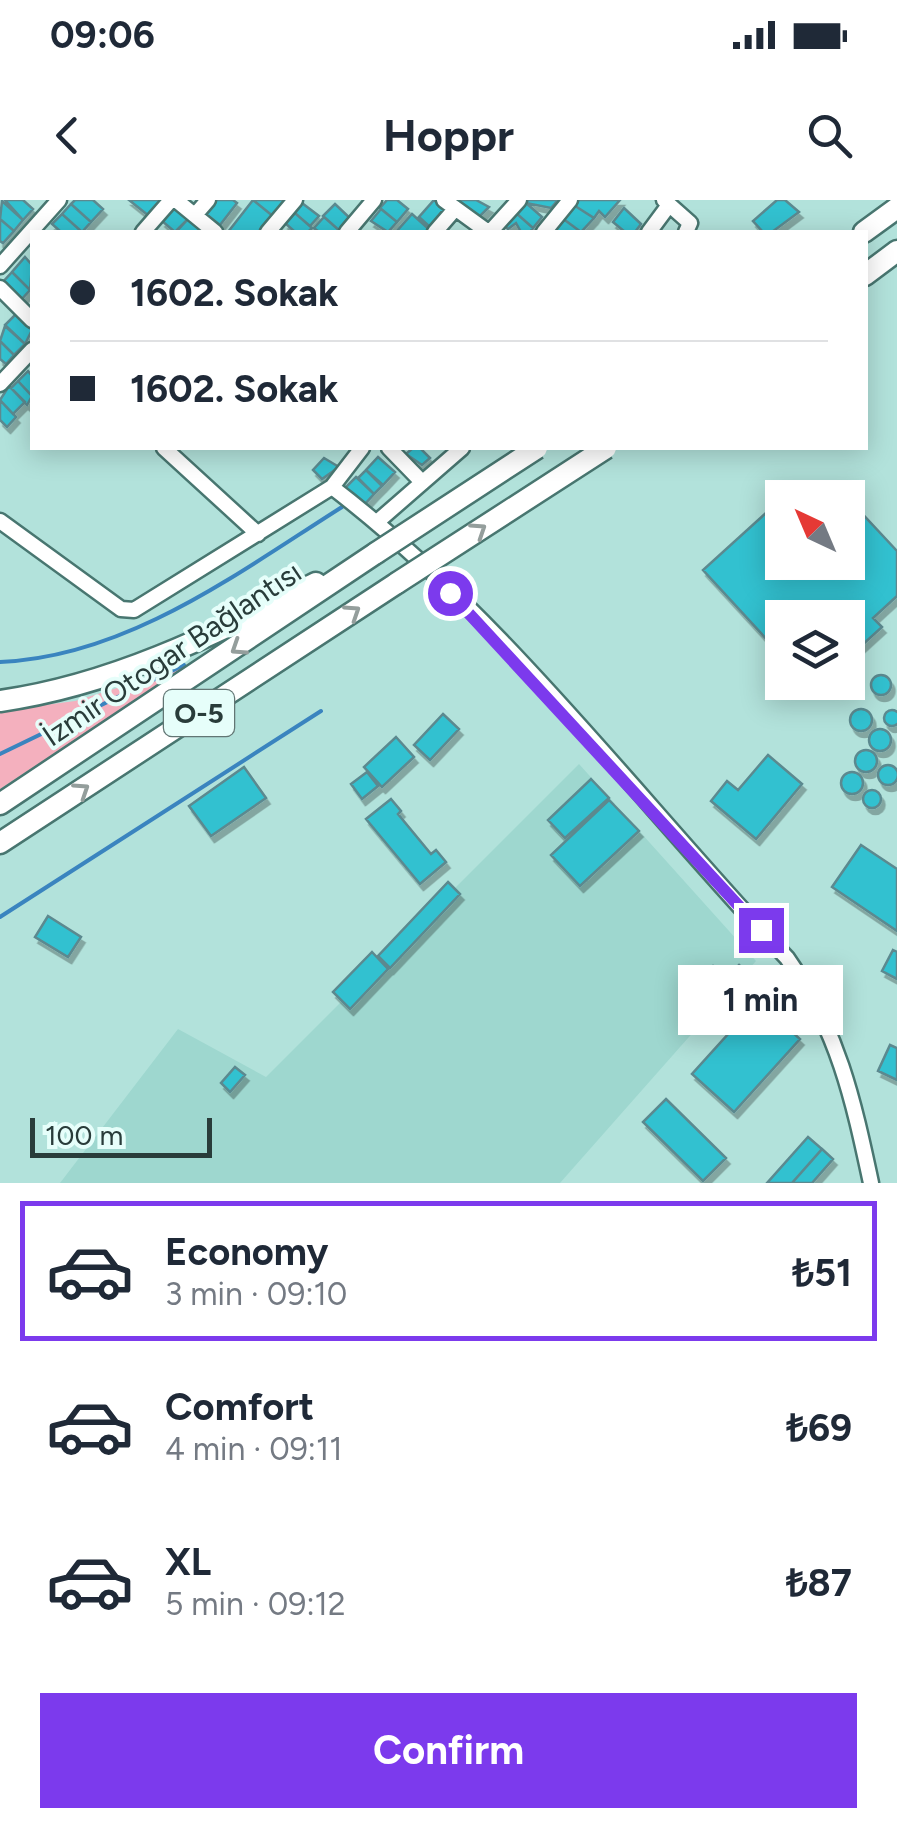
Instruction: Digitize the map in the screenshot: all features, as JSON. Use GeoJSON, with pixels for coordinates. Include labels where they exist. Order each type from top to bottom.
{"type":"FeatureCollection","features":[{"type":"Feature","properties":{"kind":"highway"},"geometry":{"type":"LineString","coordinates":[[867,230],[897,208]]}},
{"type":"Feature","properties":{"kind":"highway"},"geometry":{"type":"LineString","coordinates":[[868,273],[897,251]]}},
{"type":"Feature","properties":{"kind":"highway","name":"O-5"},"geometry":{"type":"LineString","coordinates":[[376,553],[534,450]]}},
{"type":"Feature","properties":{"kind":"highway","name":"İzmir Otogar Bağlantısı"},"geometry":{"type":"LineString","coordinates":[[0,844],[603,450]]}},
{"type":"Feature","properties":{"kind":"highway"},"geometry":{"type":"LineString","coordinates":[[0,700],[54,693],[184,649],[376,553]]}},
{"type":"Feature","properties":{"kind":"highway","name":"İzmir Otogar Bağlantısı"},"geometry":{"type":"LineString","coordinates":[[0,804],[376,553]]}},
{"type":"Feature","properties":{"kind":"street"},"geometry":{"type":"LineString","coordinates":[[32,230],[58,200]]}},
{"type":"Feature","properties":{"kind":"street"},"geometry":{"type":"LineString","coordinates":[[144,230],[173,200],[213,230]]}},
{"type":"Feature","properties":{"kind":"street"},"geometry":{"type":"LineString","coordinates":[[195,215],[208,200]]}},
{"type":"Feature","properties":{"kind":"street"},"geometry":{"type":"LineString","coordinates":[[270,230],[294,200]]}},
{"type":"Feature","properties":{"kind":"street"},"geometry":{"type":"LineString","coordinates":[[348,230],[374,200]]}},
{"type":"Feature","properties":{"kind":"street"},"geometry":{"type":"LineString","coordinates":[[492,230],[519,200]]}},
{"type":"Feature","properties":{"kind":"street"},"geometry":{"type":"LineString","coordinates":[[546,230],[570,200]]}},
{"type":"Feature","properties":{"kind":"street"},"geometry":{"type":"LineString","coordinates":[[650,230],[666,202],[688,228]]}},
{"type":"Feature","properties":{"kind":"street"},"geometry":{"type":"LineString","coordinates":[[437,230],[450,204],[487,230]]}},
{"type":"Feature","properties":{"kind":"street"},"geometry":{"type":"LineString","coordinates":[[0,266],[30,232]]}},
{"type":"Feature","properties":{"kind":"street"},"geometry":{"type":"LineString","coordinates":[[0,288],[30,318]]}},
{"type":"Feature","properties":{"kind":"street"},"geometry":{"type":"LineString","coordinates":[[0,384],[30,352]]}},
{"type":"Feature","properties":{"kind":"street"},"geometry":{"type":"LineString","coordinates":[[166,450],[258,534]]}},
{"type":"Feature","properties":{"kind":"street"},"geometry":{"type":"LineString","coordinates":[[0,522],[120,609],[134,610],[332,487],[360,450]]}},
{"type":"Feature","properties":{"kind":"street"},"geometry":{"type":"LineString","coordinates":[[390,450],[422,482]]}},
{"type":"Feature","properties":{"kind":"street"},"geometry":{"type":"LineString","coordinates":[[377,522],[460,450]]}},
{"type":"Feature","properties":{"kind":"street"},"geometry":{"type":"LineString","coordinates":[[332,487],[377,522],[500,641],[787,958],[809,989],[850,1080],[871,1183]]}},
{"type":"Feature","properties":{"kind":"shaded area"},"geometry":{"type":"Polygon","coordinates":[[[188,666],[0,789],[0,711],[75,701],[188,666]]]}},
{"type":"Feature","properties":{"kind":"shaded area"},"geometry":{"type":"Polygon","coordinates":[[[579,764],[756,961],[560,1183],[60,1183],[178,1029],[266,1077],[579,764]]]}},
{"type":"Feature","properties":{"kind":"building"},"geometry":{"type":"Polygon","coordinates":[[[5,200],[23,200],[33,209],[23,220],[5,200]]]}},
{"type":"Feature","properties":{"kind":"building"},"geometry":{"type":"Polygon","coordinates":[[[75,200],[93,200],[103,209],[91,222],[71,204],[75,200]]]}},
{"type":"Feature","properties":{"kind":"building"},"geometry":{"type":"Polygon","coordinates":[[[129,200],[163,200],[149,216],[129,200]]]}},
{"type":"Feature","properties":{"kind":"building"},"geometry":{"type":"Polygon","coordinates":[[[211,200],[237,203],[220,225],[202,211],[211,200]]]}},
{"type":"Feature","properties":{"kind":"building"},"geometry":{"type":"Polygon","coordinates":[[[253,200],[287,200],[274,217],[253,200]]]}},
{"type":"Feature","properties":{"kind":"building"},"geometry":{"type":"Polygon","coordinates":[[[253,200],[274,217],[264,230],[230,230],[253,200]]]}},
{"type":"Feature","properties":{"kind":"building"},"geometry":{"type":"Polygon","coordinates":[[[298,200],[319,216],[310,226],[290,209],[298,200]]]}},
{"type":"Feature","properties":{"kind":"building"},"geometry":{"type":"Polygon","coordinates":[[[387,200],[397,200],[408,209],[397,222],[380,208],[387,200]]]}},
{"type":"Feature","properties":{"kind":"building"},"geometry":{"type":"Polygon","coordinates":[[[434,200],[447,210],[431,228],[419,217],[434,200]]]}},
{"type":"Feature","properties":{"kind":"building"},"geometry":{"type":"Polygon","coordinates":[[[459,200],[476,200],[489,207],[477,219],[453,205],[459,200]]]}},
{"type":"Feature","properties":{"kind":"building"},"geometry":{"type":"Polygon","coordinates":[[[558,200],[551,208],[526,203],[558,200]]]}},
{"type":"Feature","properties":{"kind":"building"},"geometry":{"type":"Polygon","coordinates":[[[575,200],[620,200],[605,217],[599,211],[594,218],[572,204],[575,200]]]}},
{"type":"Feature","properties":{"kind":"building"},"geometry":{"type":"Polygon","coordinates":[[[777,200],[785,200],[799,212],[775,230],[761,230],[753,221],[777,200]]]}},
{"type":"Feature","properties":{"kind":"building"},"geometry":{"type":"Polygon","coordinates":[[[2,201],[23,220],[14,231],[0,219],[2,201]]]}},
{"type":"Feature","properties":{"kind":"building"},"geometry":{"type":"Polygon","coordinates":[[[526,203],[542,217],[533,228],[516,213],[526,203]]]}},
{"type":"Feature","properties":{"kind":"building"},"geometry":{"type":"Polygon","coordinates":[[[71,204],[91,222],[80,230],[62,214],[71,204]]]}},
{"type":"Feature","properties":{"kind":"building"},"geometry":{"type":"Polygon","coordinates":[[[335,204],[353,221],[339,230],[323,216],[335,204]]]}},
{"type":"Feature","properties":{"kind":"building"},"geometry":{"type":"Polygon","coordinates":[[[572,204],[594,218],[578,230],[562,218],[572,204]]]}},
{"type":"Feature","properties":{"kind":"building"},"geometry":{"type":"Polygon","coordinates":[[[176,206],[189,218],[177,230],[162,221],[176,206]]]}},
{"type":"Feature","properties":{"kind":"building"},"geometry":{"type":"Polygon","coordinates":[[[624,208],[641,224],[636,230],[623,230],[613,222],[624,208]]]}},
{"type":"Feature","properties":{"kind":"building"},"geometry":{"type":"Polygon","coordinates":[[[381,209],[397,222],[385,230],[371,221],[381,209]]]}},
{"type":"Feature","properties":{"kind":"building"},"geometry":{"type":"Polygon","coordinates":[[[295,213],[312,228],[293,230],[285,223],[295,213]]]}},
{"type":"Feature","properties":{"kind":"building"},"geometry":{"type":"Polygon","coordinates":[[[516,213],[533,228],[520,230],[516,223],[508,229],[504,226],[516,213]]]}},
{"type":"Feature","properties":{"kind":"building"},"geometry":{"type":"Polygon","coordinates":[[[62,214],[80,230],[59,230],[52,224],[62,214]]]}},
{"type":"Feature","properties":{"kind":"building"},"geometry":{"type":"Polygon","coordinates":[[[412,214],[430,230],[398,230],[412,214]]]}},
{"type":"Feature","properties":{"kind":"building"},"geometry":{"type":"Polygon","coordinates":[[[190,217],[204,230],[178,230],[190,217]]]}},
{"type":"Feature","properties":{"kind":"building"},"geometry":{"type":"Polygon","coordinates":[[[324,217],[339,230],[316,230],[314,228],[324,217]]]}},
{"type":"Feature","properties":{"kind":"building"},"geometry":{"type":"Polygon","coordinates":[[[562,218],[578,230],[554,230],[562,218]]]}},
{"type":"Feature","properties":{"kind":"building"},"geometry":{"type":"Polygon","coordinates":[[[0,219],[14,231],[3,243],[0,241],[0,219]]]}},
{"type":"Feature","properties":{"kind":"building"},"geometry":{"type":"Polygon","coordinates":[[[25,257],[30,263],[30,290],[12,272],[25,257]]]}},
{"type":"Feature","properties":{"kind":"building"},"geometry":{"type":"Polygon","coordinates":[[[12,272],[30,290],[20,301],[2,283],[12,272]]]}},
{"type":"Feature","properties":{"kind":"building"},"geometry":{"type":"Polygon","coordinates":[[[16,314],[30,328],[25,344],[5,325],[16,314]]]}},
{"type":"Feature","properties":{"kind":"building"},"geometry":{"type":"Polygon","coordinates":[[[5,326],[25,344],[14,355],[0,341],[5,326]]]}},
{"type":"Feature","properties":{"kind":"building"},"geometry":{"type":"Polygon","coordinates":[[[0,341],[14,355],[6,364],[0,359],[0,341]]]}},
{"type":"Feature","properties":{"kind":"building"},"geometry":{"type":"Polygon","coordinates":[[[28,371],[30,394],[18,381],[28,371]]]}},
{"type":"Feature","properties":{"kind":"building"},"geometry":{"type":"Polygon","coordinates":[[[18,381],[30,394],[27,405],[11,388],[18,381]]]}},
{"type":"Feature","properties":{"kind":"building"},"geometry":{"type":"Polygon","coordinates":[[[9,386],[25,402],[13,414],[0,400],[9,386]]]}},
{"type":"Feature","properties":{"kind":"building"},"geometry":{"type":"Polygon","coordinates":[[[0,400],[16,417],[7,427],[0,420],[0,400]]]}},
{"type":"Feature","properties":{"kind":"building"},"geometry":{"type":"Polygon","coordinates":[[[422,450],[430,458],[422,465],[406,454],[422,450]]]}},
{"type":"Feature","properties":{"kind":"building"},"geometry":{"type":"Polygon","coordinates":[[[378,457],[395,472],[383,485],[366,470],[378,457]]]}},
{"type":"Feature","properties":{"kind":"building"},"geometry":{"type":"Polygon","coordinates":[[[324,458],[339,467],[322,479],[313,470],[324,458]]]}},
{"type":"Feature","properties":{"kind":"building"},"geometry":{"type":"Polygon","coordinates":[[[366,470],[382,486],[374,494],[358,478],[366,470]]]}},
{"type":"Feature","properties":{"kind":"building"},"geometry":{"type":"Polygon","coordinates":[[[356,477],[374,494],[364,505],[345,488],[356,477]]]}},
{"type":"Feature","properties":{"kind":"building"},"geometry":{"type":"Polygon","coordinates":[[[765,514],[765,580],[865,580],[865,516],[897,551],[897,596],[873,618],[882,627],[865,642],[865,600],[765,600],[765,637],[703,570],[765,514]]]}},
{"type":"Feature","properties":{"kind":"building"},"geometry":{"type":"Polygon","coordinates":[[[881,675],[891,685],[881,695],[871,685],[881,675]]]}},
{"type":"Feature","properties":{"kind":"building"},"geometry":{"type":"Polygon","coordinates":[[[861,709],[869,712],[869,728],[861,731],[853,728],[850,720],[853,712],[861,709]]]}},
{"type":"Feature","properties":{"kind":"building"},"geometry":{"type":"Polygon","coordinates":[[[892,710],[898,712],[898,724],[892,726],[884,718],[892,710]]]}},
{"type":"Feature","properties":{"kind":"building"},"geometry":{"type":"Polygon","coordinates":[[[443,714],[459,729],[430,760],[414,745],[443,714]]]}},
{"type":"Feature","properties":{"kind":"building"},"geometry":{"type":"Polygon","coordinates":[[[880,729],[891,740],[880,751],[869,740],[880,729]]]}},
{"type":"Feature","properties":{"kind":"building"},"geometry":{"type":"Polygon","coordinates":[[[396,737],[414,757],[382,787],[364,767],[396,737]]]}},
{"type":"Feature","properties":{"kind":"building"},"geometry":{"type":"Polygon","coordinates":[[[866,750],[874,753],[874,769],[866,772],[858,769],[855,761],[858,753],[866,750]]]}},
{"type":"Feature","properties":{"kind":"building"},"geometry":{"type":"Polygon","coordinates":[[[768,755],[802,784],[756,839],[711,801],[727,781],[738,790],[768,755]]]}},
{"type":"Feature","properties":{"kind":"building"},"geometry":{"type":"Polygon","coordinates":[[[888,765],[898,775],[888,785],[878,775],[888,765]]]}},
{"type":"Feature","properties":{"kind":"building"},"geometry":{"type":"Polygon","coordinates":[[[244,767],[266,798],[211,836],[189,806],[244,767]]]}},
{"type":"Feature","properties":{"kind":"building"},"geometry":{"type":"Polygon","coordinates":[[[367,772],[378,786],[362,799],[351,784],[367,772]]]}},
{"type":"Feature","properties":{"kind":"building"},"geometry":{"type":"Polygon","coordinates":[[[852,772],[860,775],[860,791],[852,794],[844,791],[841,783],[844,775],[852,772]]]}},
{"type":"Feature","properties":{"kind":"building"},"geometry":{"type":"Polygon","coordinates":[[[591,779],[609,798],[565,838],[548,820],[591,779]]]}},
{"type":"Feature","properties":{"kind":"building"},"geometry":{"type":"Polygon","coordinates":[[[872,790],[881,799],[872,808],[863,799],[872,790]]]}},
{"type":"Feature","properties":{"kind":"building"},"geometry":{"type":"Polygon","coordinates":[[[391,799],[401,811],[398,814],[431,854],[436,850],[446,862],[420,884],[366,819],[391,799]]]}},
{"type":"Feature","properties":{"kind":"building"},"geometry":{"type":"Polygon","coordinates":[[[609,800],[639,831],[580,886],[551,855],[609,800]]]}},
{"type":"Feature","properties":{"kind":"building"},"geometry":{"type":"Polygon","coordinates":[[[861,845],[897,869],[897,931],[832,887],[861,845]]]}},
{"type":"Feature","properties":{"kind":"building"},"geometry":{"type":"Polygon","coordinates":[[[448,882],[460,894],[390,968],[378,956],[448,882]]]}},
{"type":"Feature","properties":{"kind":"building"},"geometry":{"type":"Polygon","coordinates":[[[48,916],[81,937],[68,957],[35,937],[48,916]]]}},
{"type":"Feature","properties":{"kind":"building"},"geometry":{"type":"Polygon","coordinates":[[[893,950],[897,952],[897,979],[882,971],[893,950]]]}},
{"type":"Feature","properties":{"kind":"building"},"geometry":{"type":"Polygon","coordinates":[[[372,952],[388,969],[350,1009],[333,992],[372,952]]]}},
{"type":"Feature","properties":{"kind":"building"},"geometry":{"type":"Polygon","coordinates":[[[739,965],[746,972],[725,992],[720,987],[711,995],[698,981],[713,966],[725,979],[739,965]]]}},
{"type":"Feature","properties":{"kind":"building"},"geometry":{"type":"Polygon","coordinates":[[[758,1001],[800,1039],[734,1112],[692,1074],[758,1001]]]}},
{"type":"Feature","properties":{"kind":"building"},"geometry":{"type":"Polygon","coordinates":[[[890,1045],[897,1048],[897,1080],[878,1071],[890,1045]]]}},
{"type":"Feature","properties":{"kind":"building"},"geometry":{"type":"Polygon","coordinates":[[[235,1067],[245,1075],[230,1092],[221,1083],[235,1067]]]}},
{"type":"Feature","properties":{"kind":"building"},"geometry":{"type":"Polygon","coordinates":[[[666,1099],[726,1158],[703,1181],[643,1122],[666,1099]]]}},
{"type":"Feature","properties":{"kind":"building"},"geometry":{"type":"Polygon","coordinates":[[[808,1137],[822,1149],[792,1183],[767,1183],[808,1137]]]}},
{"type":"Feature","properties":{"kind":"building"},"geometry":{"type":"Polygon","coordinates":[[[822,1149],[833,1159],[812,1183],[792,1183],[822,1149]]]}},
{"type":"Feature","properties":{"kind":"waterway"},"geometry":{"type":"LineString","coordinates":[[0,662],[47,657],[137,628],[222,583],[342,507]]}},
{"type":"Feature","properties":{"kind":"waterway"},"geometry":{"type":"LineString","coordinates":[[0,754],[184,665]]}},
{"type":"Feature","properties":{"kind":"waterway"},"geometry":{"type":"LineString","coordinates":[[0,917],[321,711]]}},
{"type":"Feature","properties":{"kind":"route"},"geometry":{"type":"LineString","coordinates":[[450,593],[500,641],[761,930]]}}]}
